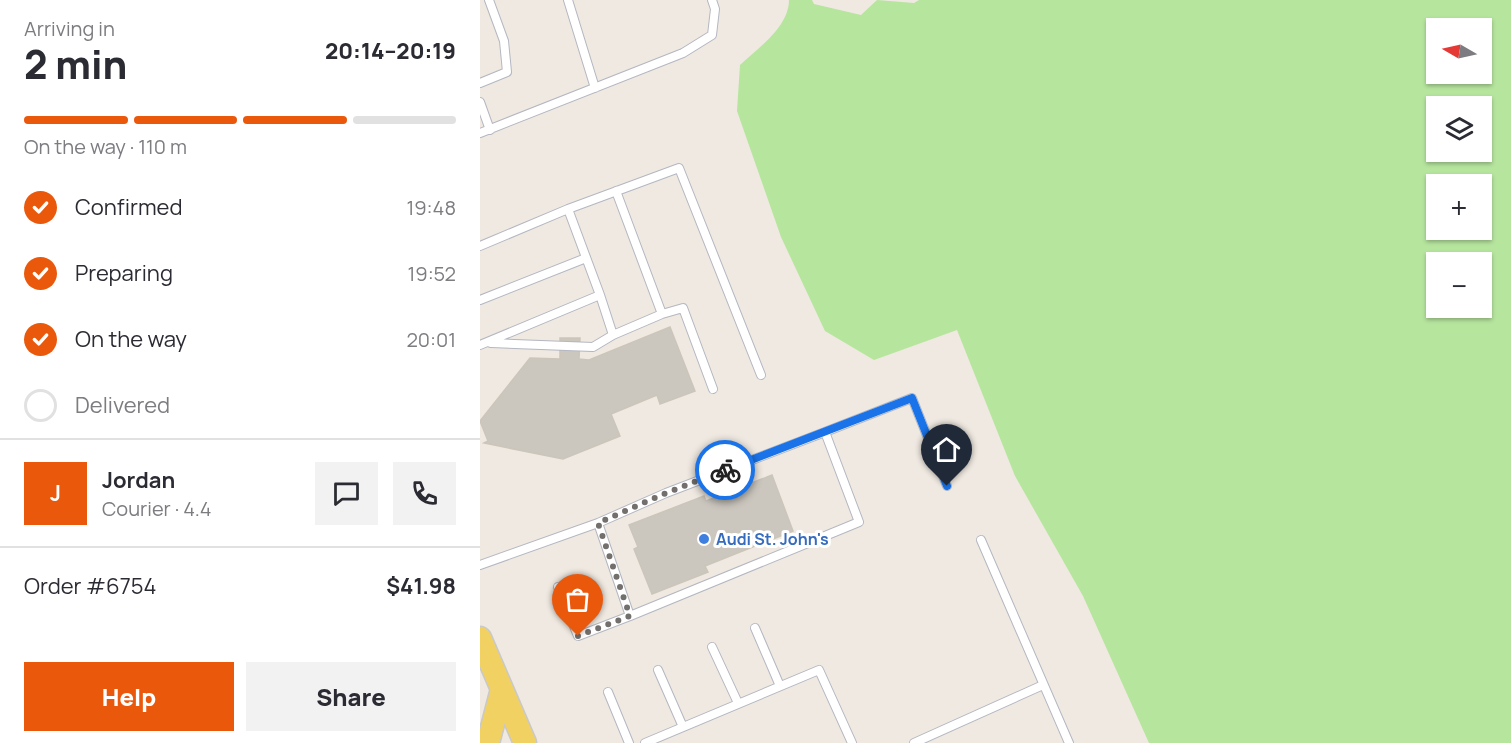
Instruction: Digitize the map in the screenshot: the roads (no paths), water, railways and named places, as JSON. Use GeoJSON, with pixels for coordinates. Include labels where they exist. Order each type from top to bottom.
{"type":"FeatureCollection","features":[{"type":"Feature","properties":{"kind":"main road"},"geometry":{"type":"LineString","coordinates":[[480,638],[525,743]]}},
{"type":"Feature","properties":{"kind":"main road"},"geometry":{"type":"LineString","coordinates":[[488,743],[502,689]]}},
{"type":"Feature","properties":{"kind":"lane"},"geometry":{"type":"LineString","coordinates":[[480,83],[507,72],[504,40],[489,0]]}},
{"type":"Feature","properties":{"kind":"lane"},"geometry":{"type":"LineString","coordinates":[[568,0],[595,88]]}},
{"type":"Feature","properties":{"kind":"lane"},"geometry":{"type":"LineString","coordinates":[[480,133],[683,53],[712,35],[715,9],[712,0]]}},
{"type":"Feature","properties":{"kind":"lane"},"geometry":{"type":"LineString","coordinates":[[480,102],[490,129]]}},
{"type":"Feature","properties":{"kind":"lane"},"geometry":{"type":"LineString","coordinates":[[480,246],[568,209],[680,168],[761,375]]}},
{"type":"Feature","properties":{"kind":"lane"},"geometry":{"type":"LineString","coordinates":[[616,191],[662,314]]}},
{"type":"Feature","properties":{"kind":"lane"},"geometry":{"type":"LineString","coordinates":[[568,209],[613,335]]}},
{"type":"Feature","properties":{"kind":"lane"},"geometry":{"type":"LineString","coordinates":[[480,300],[586,258]]}},
{"type":"Feature","properties":{"kind":"lane"},"geometry":{"type":"LineString","coordinates":[[483,344],[600,295]]}},
{"type":"Feature","properties":{"kind":"lane"},"geometry":{"type":"LineString","coordinates":[[483,344],[593,347],[613,335],[662,314],[683,308],[713,389]]}},
{"type":"Feature","properties":{"kind":"lane"},"geometry":{"type":"LineString","coordinates":[[480,565],[598,523],[666,493],[912,398],[947,486]]}},
{"type":"Feature","properties":{"kind":"lane"},"geometry":{"type":"LineString","coordinates":[[558,587],[578,636],[859,522],[825,432]]}},
{"type":"Feature","properties":{"kind":"lane"},"geometry":{"type":"LineString","coordinates":[[598,523],[630,616]]}},
{"type":"Feature","properties":{"kind":"lane"},"geometry":{"type":"LineString","coordinates":[[981,540],[1069,743]]}},
{"type":"Feature","properties":{"kind":"lane"},"geometry":{"type":"LineString","coordinates":[[755,628],[780,686]]}},
{"type":"Feature","properties":{"kind":"lane"},"geometry":{"type":"LineString","coordinates":[[712,647],[738,704]]}},
{"type":"Feature","properties":{"kind":"lane"},"geometry":{"type":"LineString","coordinates":[[658,670],[683,727]]}},
{"type":"Feature","properties":{"kind":"lane"},"geometry":{"type":"LineString","coordinates":[[645,743],[819,670],[852,743]]}},
{"type":"Feature","properties":{"kind":"lane"},"geometry":{"type":"LineString","coordinates":[[914,743],[1043,685]]}},
{"type":"Feature","properties":{"kind":"lane"},"geometry":{"type":"LineString","coordinates":[[608,692],[628,743]]}},
{"type":"Feature","properties":{"kind":"place","name":"Audi St. John's"},"geometry":{"type":"Point","coordinates":[704,539]}}]}
